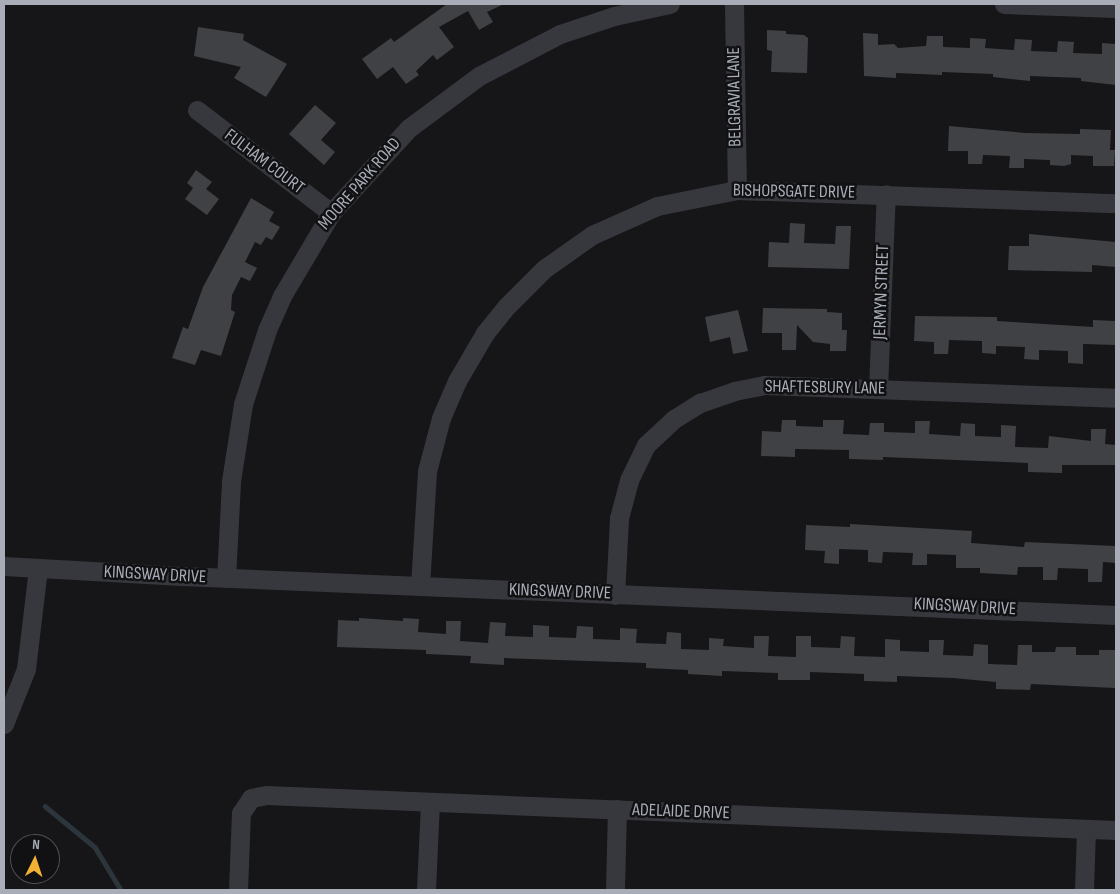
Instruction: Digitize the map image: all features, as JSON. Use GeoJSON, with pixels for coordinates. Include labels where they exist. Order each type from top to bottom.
{"type":"FeatureCollection","features":[{"type":"Feature","properties":{"kind":"street","name":"MOORE PARK ROAD"},"geometry":{"type":"LineString","coordinates":[[226,578],[230,481],[245,396],[282,296],[331,213],[409,128],[478,76],[560,34],[614,16],[670,4]]}},
{"type":"Feature","properties":{"kind":"street","name":"BELGRAVIA LANE"},"geometry":{"type":"LineString","coordinates":[[734,4],[737,190]]}},
{"type":"Feature","properties":{"kind":"street"},"geometry":{"type":"LineString","coordinates":[[1004,4],[1116,8]]}},
{"type":"Feature","properties":{"kind":"street","name":"FULHAM COURT"},"geometry":{"type":"LineString","coordinates":[[197,110],[331,213]]}},
{"type":"Feature","properties":{"kind":"street","name":"BISHOPSGATE DRIVE"},"geometry":{"type":"LineString","coordinates":[[420,586],[425,490],[433,445],[457,381],[496,319],[532,279],[592,235],[658,206],[737,190],[1116,203]]}},
{"type":"Feature","properties":{"kind":"street","name":"JERMYN STREET"},"geometry":{"type":"LineString","coordinates":[[878,389],[886,194]]}},
{"type":"Feature","properties":{"kind":"street","name":"SHAFTESBURY LANE"},"geometry":{"type":"LineString","coordinates":[[615,595],[619,518],[629,480],[646,445],[674,419],[700,403],[734,390],[765,385],[1116,398]]}},
{"type":"Feature","properties":{"kind":"street","name":"KINGSWAY DRIVE"},"geometry":{"type":"LineString","coordinates":[[4,566],[615,595],[1116,614]]}},
{"type":"Feature","properties":{"kind":"street"},"geometry":{"type":"LineString","coordinates":[[4,724],[26,669],[38,569]]}},
{"type":"Feature","properties":{"kind":"street","name":"ADELAIDE DRIVE"},"geometry":{"type":"LineString","coordinates":[[238,890],[240,819],[247,802],[266,795],[1116,830]]}},
{"type":"Feature","properties":{"kind":"street"},"geometry":{"type":"LineString","coordinates":[[426,890],[430,802]]}},
{"type":"Feature","properties":{"kind":"street"},"geometry":{"type":"LineString","coordinates":[[615,890],[617,809]]}},
{"type":"Feature","properties":{"kind":"street"},"geometry":{"type":"LineString","coordinates":[[1084,890],[1086,829]]}},
{"type":"Feature","properties":{"kind":"building"},"geometry":{"type":"Polygon","coordinates":[[[447,4],[504,4],[487,12],[493,22],[479,30],[468,11],[439,27],[454,47],[437,60],[433,55],[416,71],[419,75],[406,84],[393,67],[377,79],[362,59],[391,38],[394,42],[447,4]]]}},
{"type":"Feature","properties":{"kind":"building"},"geometry":{"type":"Polygon","coordinates":[[[198,27],[244,34],[243,40],[287,64],[266,97],[234,78],[241,67],[194,56],[198,27]]]}},
{"type":"Feature","properties":{"kind":"building"},"geometry":{"type":"Polygon","coordinates":[[[767,30],[786,31],[786,34],[804,35],[808,38],[807,73],[771,72],[772,51],[767,50],[767,30]]]}},
{"type":"Feature","properties":{"kind":"building"},"geometry":{"type":"Polygon","coordinates":[[[863,33],[878,34],[878,45],[894,44],[898,48],[926,46],[927,36],[943,36],[943,47],[970,48],[970,38],[986,39],[985,48],[1014,50],[1015,39],[1032,40],[1031,51],[1057,52],[1058,41],[1074,42],[1073,53],[1102,54],[1102,43],[1116,44],[1116,85],[1081,81],[1081,78],[1030,76],[1030,81],[993,77],[993,74],[942,72],[942,75],[896,73],[896,78],[864,76],[863,33]]]}},
{"type":"Feature","properties":{"kind":"building"},"geometry":{"type":"Polygon","coordinates":[[[315,105],[336,123],[321,140],[335,152],[324,165],[289,134],[315,105]]]}},
{"type":"Feature","properties":{"kind":"building"},"geometry":{"type":"Polygon","coordinates":[[[949,126],[1025,133],[1080,134],[1080,129],[1111,130],[1110,150],[1115,150],[1114,166],[1093,166],[1093,156],[1071,155],[1071,164],[1064,166],[1050,165],[1050,160],[1024,159],[1024,168],[1009,168],[1010,156],[983,155],[982,164],[968,164],[968,151],[948,151],[949,126]]]}},
{"type":"Feature","properties":{"kind":"building"},"geometry":{"type":"Polygon","coordinates":[[[196,170],[212,182],[206,189],[219,199],[207,215],[185,199],[193,188],[187,183],[196,170]]]}},
{"type":"Feature","properties":{"kind":"building"},"geometry":{"type":"Polygon","coordinates":[[[251,198],[274,212],[269,221],[280,227],[272,240],[266,237],[261,245],[255,242],[245,262],[257,268],[250,281],[241,277],[232,295],[231,310],[235,312],[221,356],[201,350],[195,365],[172,358],[183,327],[188,329],[203,287],[251,198]]]}},
{"type":"Feature","properties":{"kind":"building"},"geometry":{"type":"Polygon","coordinates":[[[790,223],[805,224],[804,243],[835,244],[836,226],[851,226],[849,269],[768,267],[769,242],[789,243],[790,223]]]}},
{"type":"Feature","properties":{"kind":"building"},"geometry":{"type":"Polygon","coordinates":[[[1029,234],[1116,242],[1116,267],[1092,265],[1092,272],[1008,270],[1009,246],[1029,246],[1029,234]]]}},
{"type":"Feature","properties":{"kind":"building"},"geometry":{"type":"Polygon","coordinates":[[[763,308],[827,309],[827,312],[842,313],[842,330],[847,330],[846,351],[830,351],[830,344],[813,342],[797,325],[796,350],[782,350],[782,333],[762,333],[763,308]]]}},
{"type":"Feature","properties":{"kind":"building"},"geometry":{"type":"Polygon","coordinates":[[[738,310],[748,351],[733,354],[730,337],[710,342],[705,317],[738,310]]]}},
{"type":"Feature","properties":{"kind":"building"},"geometry":{"type":"Polygon","coordinates":[[[915,316],[997,317],[997,321],[1093,327],[1093,320],[1116,321],[1116,345],[1083,344],[1083,364],[1068,363],[1068,351],[1039,350],[1039,360],[1024,359],[1025,347],[996,346],[996,354],[982,353],[982,341],[949,340],[948,354],[934,354],[934,342],[914,341],[915,316]]]}},
{"type":"Feature","properties":{"kind":"building"},"geometry":{"type":"Polygon","coordinates":[[[782,420],[796,420],[796,426],[823,427],[823,420],[844,420],[843,434],[869,435],[870,423],[884,423],[884,432],[915,433],[915,421],[930,421],[929,434],[960,436],[961,423],[975,424],[975,436],[1001,437],[1001,425],[1016,426],[1015,447],[1048,448],[1049,436],[1091,441],[1091,429],[1106,429],[1105,444],[1116,445],[1116,465],[1062,465],[1062,473],[1028,472],[1028,463],[883,457],[883,460],[849,459],[849,450],[795,449],[795,457],[761,456],[762,431],[781,432],[782,420]]]}},
{"type":"Feature","properties":{"kind":"building"},"geometry":{"type":"Polygon","coordinates":[[[850,524],[972,531],[971,543],[1024,547],[1025,542],[1116,546],[1116,563],[1103,562],[1102,582],[1088,582],[1088,569],[1058,568],[1057,580],[1043,580],[1043,567],[1018,567],[1017,575],[980,573],[980,568],[956,568],[956,555],[927,554],[927,565],[912,565],[913,553],[883,552],[882,563],[868,562],[868,550],[839,549],[839,564],[824,563],[825,551],[805,550],[806,525],[850,527],[850,524]]]}},
{"type":"Feature","properties":{"kind":"building"},"geometry":{"type":"Polygon","coordinates":[[[359,618],[403,621],[403,618],[419,619],[418,632],[446,634],[446,621],[461,621],[460,641],[488,643],[490,622],[506,623],[505,636],[533,637],[533,625],[549,626],[549,637],[576,638],[577,626],[593,627],[593,639],[620,640],[620,628],[637,629],[636,643],[666,644],[667,632],[681,633],[681,649],[709,650],[709,638],[724,639],[723,646],[754,648],[754,636],[769,636],[768,656],[796,657],[796,636],[811,636],[811,647],[840,648],[841,636],[855,637],[854,656],[885,657],[885,639],[900,640],[900,651],[929,652],[929,640],[944,640],[943,655],[973,656],[974,644],[988,645],[988,664],[1017,665],[1018,645],[1032,645],[1032,652],[1055,652],[1056,647],[1076,647],[1076,655],[1099,655],[1099,650],[1116,650],[1115,688],[1031,684],[1030,690],[996,689],[996,682],[953,678],[897,676],[897,682],[864,681],[864,674],[810,672],[810,680],[778,680],[778,673],[722,671],[722,676],[688,674],[688,670],[646,668],[646,663],[504,658],[504,665],[470,663],[471,656],[426,654],[426,650],[337,647],[338,620],[359,621],[359,618]]]}},
{"type":"Feature","properties":{"kind":"waterway"},"geometry":{"type":"LineString","coordinates":[[45,806],[95,847],[121,890]]}}]}
